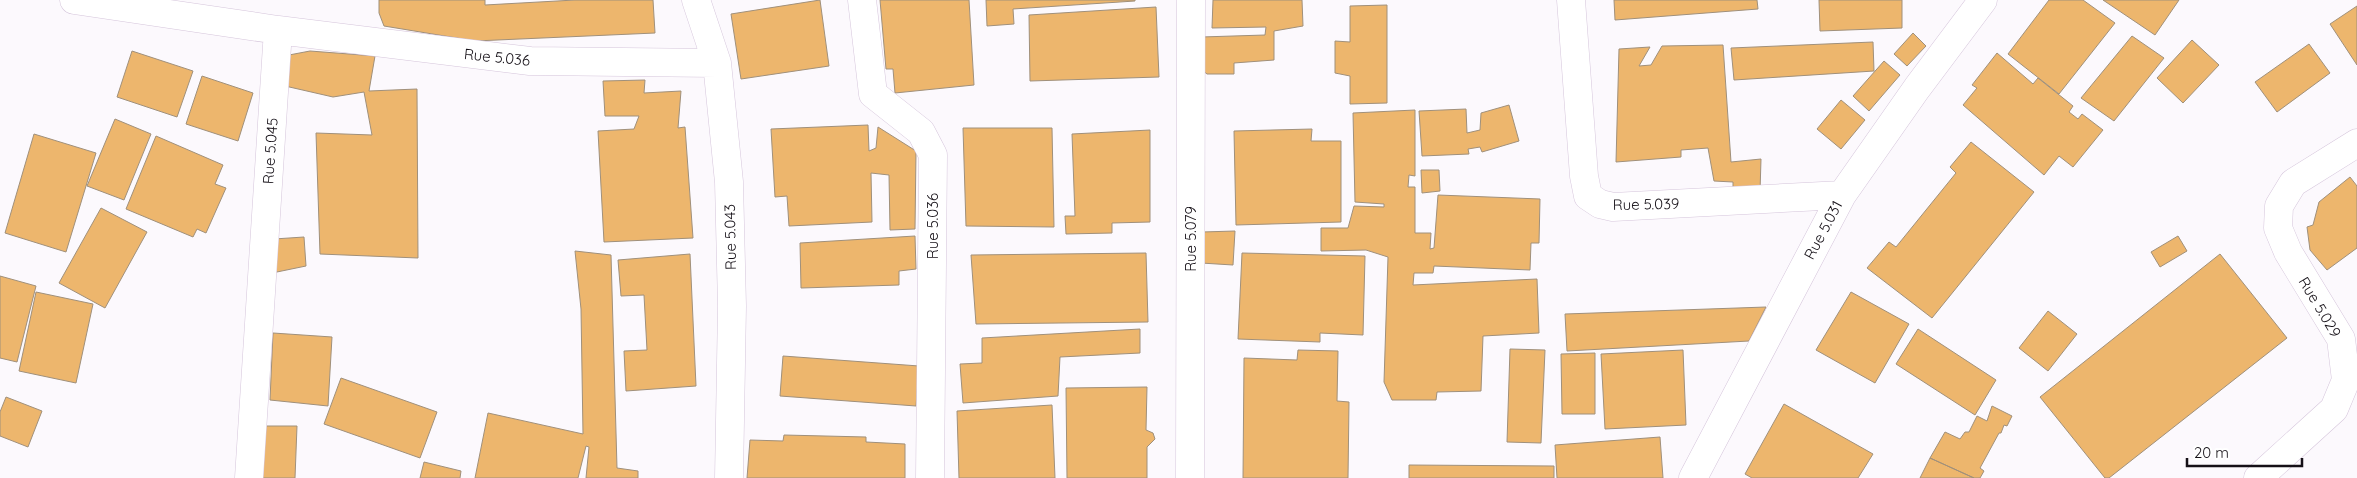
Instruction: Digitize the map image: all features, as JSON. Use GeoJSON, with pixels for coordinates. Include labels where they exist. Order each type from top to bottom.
{"type":"FeatureCollection","features":[{"type":"Feature","properties":{"kind":"street"},"geometry":{"type":"LineString","coordinates":[[74,0],[278,30]]}},
{"type":"Feature","properties":{"kind":"street","name":"Rue 5.043"},"geometry":{"type":"LineString","coordinates":[[696,0],[717,63],[730,182],[732,306],[729,478]]}},
{"type":"Feature","properties":{"kind":"street","name":"Rue 5.036"},"geometry":{"type":"LineString","coordinates":[[862,0],[873,94],[921,132],[932,155],[930,478]]}},
{"type":"Feature","properties":{"kind":"street","name":"Rue 5.079"},"geometry":{"type":"LineString","coordinates":[[1190,478],[1191,0]]}},
{"type":"Feature","properties":{"kind":"street","name":"Rue 5.039"},"geometry":{"type":"LineString","coordinates":[[1571,0],[1584,176],[1588,196],[1600,204],[1614,207],[1842,195]]}},
{"type":"Feature","properties":{"kind":"street","name":"Rue 5.031"},"geometry":{"type":"LineString","coordinates":[[1693,478],[1842,195],[1917,88],[1983,0]]}},
{"type":"Feature","properties":{"kind":"street","name":"Rue 5.036"},"geometry":{"type":"LineString","coordinates":[[278,30],[530,61],[717,63]]}},
{"type":"Feature","properties":{"kind":"street","name":"Rue 5.045"},"geometry":{"type":"LineString","coordinates":[[248,478],[278,30]]}},
{"type":"Feature","properties":{"kind":"street","name":"Rue 5.029"},"geometry":{"type":"LineString","coordinates":[[2258,478],[2334,409],[2352,382],[2341,339],[2288,252],[2278,228],[2279,206],[2293,183],[2357,143]]}},
{"type":"Feature","properties":{"kind":"building"},"geometry":{"type":"Polygon","coordinates":[[[379,0],[485,0],[485,5],[575,0],[653,0],[655,33],[475,41],[384,26],[379,13],[379,0]]]}},
{"type":"Feature","properties":{"kind":"building"},"geometry":{"type":"Polygon","coordinates":[[[820,0],[829,66],[741,79],[731,14],[820,0]]]}},
{"type":"Feature","properties":{"kind":"building"},"geometry":{"type":"Polygon","coordinates":[[[880,0],[969,0],[974,85],[895,93],[893,69],[886,69],[880,0]]]}},
{"type":"Feature","properties":{"kind":"building"},"geometry":{"type":"Polygon","coordinates":[[[986,0],[1135,1],[1013,9],[1014,24],[987,26],[986,0]]]}},
{"type":"Feature","properties":{"kind":"building"},"geometry":{"type":"Polygon","coordinates":[[[1213,0],[1302,0],[1303,26],[1274,31],[1274,60],[1234,63],[1234,74],[1207,74],[1202,70],[1201,37],[1265,35],[1266,27],[1212,28],[1213,0]]]}},
{"type":"Feature","properties":{"kind":"building"},"geometry":{"type":"Polygon","coordinates":[[[1614,0],[1757,0],[1758,9],[1615,20],[1614,0]]]}},
{"type":"Feature","properties":{"kind":"building"},"geometry":{"type":"Polygon","coordinates":[[[1819,0],[1902,0],[1902,28],[1820,31],[1819,0]]]}},
{"type":"Feature","properties":{"kind":"building"},"geometry":{"type":"Polygon","coordinates":[[[2049,0],[2083,0],[2115,23],[2059,94],[2008,54],[2049,0]]]}},
{"type":"Feature","properties":{"kind":"building"},"geometry":{"type":"Polygon","coordinates":[[[2103,0],[2179,0],[2155,35],[2103,0]]]}},
{"type":"Feature","properties":{"kind":"building"},"geometry":{"type":"Polygon","coordinates":[[[1387,5],[1387,103],[1350,104],[1350,76],[1335,73],[1335,41],[1350,42],[1350,6],[1387,5]]]}},
{"type":"Feature","properties":{"kind":"building"},"geometry":{"type":"Polygon","coordinates":[[[2357,6],[2357,65],[2330,24],[2357,6]]]}},
{"type":"Feature","properties":{"kind":"building"},"geometry":{"type":"Polygon","coordinates":[[[1156,7],[1159,77],[1030,81],[1029,15],[1156,7]]]}},
{"type":"Feature","properties":{"kind":"building"},"geometry":{"type":"Polygon","coordinates":[[[1913,33],[1926,46],[1907,66],[1894,54],[1913,33]]]}},
{"type":"Feature","properties":{"kind":"building"},"geometry":{"type":"Polygon","coordinates":[[[2132,36],[2164,58],[2114,121],[2081,98],[2132,36]]]}},
{"type":"Feature","properties":{"kind":"building"},"geometry":{"type":"Polygon","coordinates":[[[2192,40],[2219,65],[2183,103],[2157,78],[2192,40]]]}},
{"type":"Feature","properties":{"kind":"building"},"geometry":{"type":"Polygon","coordinates":[[[1873,42],[1874,71],[1734,80],[1731,48],[1873,42]]]}},
{"type":"Feature","properties":{"kind":"building"},"geometry":{"type":"Polygon","coordinates":[[[2309,44],[2330,73],[2277,112],[2255,82],[2309,44]]]}},
{"type":"Feature","properties":{"kind":"building"},"geometry":{"type":"Polygon","coordinates":[[[1723,45],[1731,162],[1761,159],[1760,192],[1733,192],[1733,182],[1714,181],[1708,148],[1681,150],[1681,157],[1616,162],[1619,49],[1650,47],[1639,66],[1651,65],[1662,46],[1723,45]]]}},
{"type":"Feature","properties":{"kind":"building"},"geometry":{"type":"Polygon","coordinates":[[[132,51],[193,71],[177,117],[117,97],[132,51]]]}},
{"type":"Feature","properties":{"kind":"building"},"geometry":{"type":"Polygon","coordinates":[[[310,51],[375,56],[369,91],[417,89],[418,258],[320,254],[316,133],[372,135],[364,92],[333,97],[285,86],[289,55],[310,51]]]}},
{"type":"Feature","properties":{"kind":"building"},"geometry":{"type":"Polygon","coordinates":[[[1997,53],[2033,84],[2038,78],[2073,106],[2069,112],[2078,119],[2082,114],[2103,130],[2073,167],[2059,156],[2044,175],[1963,105],[1977,88],[1972,85],[1997,53]]]}},
{"type":"Feature","properties":{"kind":"building"},"geometry":{"type":"Polygon","coordinates":[[[1884,61],[1900,75],[1869,111],[1853,96],[1884,61]]]}},
{"type":"Feature","properties":{"kind":"building"},"geometry":{"type":"Polygon","coordinates":[[[202,76],[253,93],[238,141],[186,124],[202,76]]]}},
{"type":"Feature","properties":{"kind":"building"},"geometry":{"type":"Polygon","coordinates":[[[645,80],[644,93],[681,91],[678,128],[685,127],[693,238],[604,242],[598,131],[634,129],[639,116],[605,116],[603,81],[645,80]]]}},
{"type":"Feature","properties":{"kind":"building"},"geometry":{"type":"Polygon","coordinates":[[[1841,100],[1865,120],[1841,149],[1817,129],[1841,100]]]}},
{"type":"Feature","properties":{"kind":"building"},"geometry":{"type":"Polygon","coordinates":[[[1509,105],[1519,141],[1482,152],[1480,147],[1468,149],[1469,154],[1422,156],[1419,111],[1466,109],[1467,133],[1480,130],[1481,113],[1509,105]]]}},
{"type":"Feature","properties":{"kind":"building"},"geometry":{"type":"Polygon","coordinates":[[[1415,110],[1415,176],[1409,175],[1408,187],[1415,187],[1415,233],[1431,233],[1430,249],[1434,248],[1438,195],[1540,199],[1539,243],[1531,243],[1530,270],[1434,266],[1433,273],[1414,273],[1413,285],[1537,279],[1539,333],[1483,336],[1481,391],[1437,392],[1436,400],[1392,400],[1384,382],[1388,257],[1366,250],[1321,251],[1321,228],[1348,228],[1354,206],[1384,207],[1384,204],[1355,202],[1353,113],[1415,110]]]}},
{"type":"Feature","properties":{"kind":"building"},"geometry":{"type":"Polygon","coordinates":[[[115,119],[151,134],[124,200],[87,186],[115,119]]]}},
{"type":"Feature","properties":{"kind":"building"},"geometry":{"type":"Polygon","coordinates":[[[868,125],[869,151],[876,148],[878,127],[916,151],[915,229],[890,230],[889,175],[871,173],[872,222],[789,226],[787,196],[775,197],[771,129],[868,125]]]}},
{"type":"Feature","properties":{"kind":"building"},"geometry":{"type":"Polygon","coordinates":[[[963,128],[1052,128],[1054,227],[966,226],[963,128]]]}},
{"type":"Feature","properties":{"kind":"building"},"geometry":{"type":"Polygon","coordinates":[[[1312,129],[1311,141],[1341,141],[1341,222],[1236,225],[1234,131],[1312,129]]]}},
{"type":"Feature","properties":{"kind":"building"},"geometry":{"type":"Polygon","coordinates":[[[1150,130],[1150,222],[1112,223],[1112,233],[1066,234],[1065,216],[1075,216],[1072,134],[1150,130]]]}},
{"type":"Feature","properties":{"kind":"building"},"geometry":{"type":"Polygon","coordinates":[[[34,134],[96,153],[66,252],[5,233],[34,134]]]}},
{"type":"Feature","properties":{"kind":"building"},"geometry":{"type":"Polygon","coordinates":[[[156,136],[223,165],[215,184],[226,188],[206,233],[197,229],[193,237],[126,209],[156,136]]]}},
{"type":"Feature","properties":{"kind":"building"},"geometry":{"type":"Polygon","coordinates":[[[1971,142],[2034,192],[1932,318],[1867,268],[1889,242],[1896,247],[1956,173],[1950,167],[1971,142]]]}},
{"type":"Feature","properties":{"kind":"building"},"geometry":{"type":"Polygon","coordinates":[[[1421,170],[1439,170],[1440,191],[1422,193],[1421,170]]]}},
{"type":"Feature","properties":{"kind":"building"},"geometry":{"type":"Polygon","coordinates":[[[2350,177],[2357,186],[2357,248],[2327,270],[2310,250],[2307,227],[2313,225],[2319,202],[2350,177]]]}},
{"type":"Feature","properties":{"kind":"building"},"geometry":{"type":"Polygon","coordinates":[[[101,208],[147,232],[105,308],[59,283],[101,208]]]}},
{"type":"Feature","properties":{"kind":"building"},"geometry":{"type":"Polygon","coordinates":[[[1235,231],[1233,265],[1201,263],[1202,232],[1235,231]]]}},
{"type":"Feature","properties":{"kind":"building"},"geometry":{"type":"Polygon","coordinates":[[[915,236],[916,269],[899,271],[899,285],[801,288],[800,243],[915,236]]]}},
{"type":"Feature","properties":{"kind":"building"},"geometry":{"type":"Polygon","coordinates":[[[2178,236],[2187,251],[2160,267],[2151,252],[2178,236]]]}},
{"type":"Feature","properties":{"kind":"building"},"geometry":{"type":"Polygon","coordinates":[[[304,237],[306,266],[272,273],[274,239],[304,237]]]}},
{"type":"Feature","properties":{"kind":"building"},"geometry":{"type":"Polygon","coordinates":[[[575,251],[611,255],[617,468],[638,471],[638,478],[586,478],[589,447],[586,446],[578,478],[475,478],[488,413],[583,434],[581,309],[575,251]]]}},
{"type":"Feature","properties":{"kind":"building"},"geometry":{"type":"Polygon","coordinates":[[[1146,253],[1148,322],[976,324],[971,255],[1146,253]]]}},
{"type":"Feature","properties":{"kind":"building"},"geometry":{"type":"Polygon","coordinates":[[[1242,253],[1365,256],[1363,335],[1320,333],[1320,342],[1238,339],[1242,253]]]}},
{"type":"Feature","properties":{"kind":"building"},"geometry":{"type":"Polygon","coordinates":[[[690,254],[696,386],[626,391],[624,351],[647,350],[644,295],[621,296],[618,260],[690,254]]]}},
{"type":"Feature","properties":{"kind":"building"},"geometry":{"type":"Polygon","coordinates":[[[2220,254],[2287,338],[2109,478],[2105,478],[2040,397],[2220,254]]]}},
{"type":"Feature","properties":{"kind":"building"},"geometry":{"type":"Polygon","coordinates":[[[0,276],[36,286],[17,362],[0,358],[0,276]]]}},
{"type":"Feature","properties":{"kind":"building"},"geometry":{"type":"Polygon","coordinates":[[[36,292],[93,304],[76,383],[19,371],[36,292]]]}},
{"type":"Feature","properties":{"kind":"building"},"geometry":{"type":"Polygon","coordinates":[[[1851,292],[1909,324],[1875,383],[1816,350],[1851,292]]]}},
{"type":"Feature","properties":{"kind":"building"},"geometry":{"type":"Polygon","coordinates":[[[1766,307],[1749,341],[1567,351],[1565,314],[1766,307]]]}},
{"type":"Feature","properties":{"kind":"building"},"geometry":{"type":"Polygon","coordinates":[[[2048,311],[2077,334],[2048,371],[2019,348],[2048,311]]]}},
{"type":"Feature","properties":{"kind":"building"},"geometry":{"type":"Polygon","coordinates":[[[1140,329],[1140,353],[1060,357],[1058,396],[963,403],[960,364],[982,363],[982,338],[1140,329]]]}},
{"type":"Feature","properties":{"kind":"building"},"geometry":{"type":"Polygon","coordinates":[[[1918,329],[1996,380],[1975,415],[1896,364],[1918,329]]]}},
{"type":"Feature","properties":{"kind":"building"},"geometry":{"type":"Polygon","coordinates":[[[273,333],[332,337],[328,406],[270,400],[273,333]]]}},
{"type":"Feature","properties":{"kind":"building"},"geometry":{"type":"Polygon","coordinates":[[[1510,349],[1545,350],[1541,443],[1507,442],[1510,349]]]}},
{"type":"Feature","properties":{"kind":"building"},"geometry":{"type":"Polygon","coordinates":[[[1298,350],[1338,351],[1337,401],[1349,402],[1348,478],[1243,478],[1244,358],[1297,360],[1298,350]]]}},
{"type":"Feature","properties":{"kind":"building"},"geometry":{"type":"Polygon","coordinates":[[[1683,350],[1686,425],[1605,429],[1601,354],[1683,350]]]}},
{"type":"Feature","properties":{"kind":"building"},"geometry":{"type":"Polygon","coordinates":[[[1595,353],[1595,414],[1562,414],[1561,354],[1595,353]]]}},
{"type":"Feature","properties":{"kind":"building"},"geometry":{"type":"Polygon","coordinates":[[[783,356],[919,366],[916,406],[780,396],[783,356]]]}},
{"type":"Feature","properties":{"kind":"building"},"geometry":{"type":"Polygon","coordinates":[[[341,378],[437,412],[420,458],[324,424],[341,378]]]}},
{"type":"Feature","properties":{"kind":"building"},"geometry":{"type":"Polygon","coordinates":[[[1147,387],[1146,430],[1153,433],[1155,439],[1147,447],[1147,478],[1067,478],[1066,388],[1147,387]]]}},
{"type":"Feature","properties":{"kind":"building"},"geometry":{"type":"Polygon","coordinates":[[[6,397],[42,411],[28,447],[0,436],[0,412],[6,397]]]}},
{"type":"Feature","properties":{"kind":"building"},"geometry":{"type":"Polygon","coordinates":[[[1784,404],[1873,454],[1858,478],[1752,478],[1745,474],[1784,404]]]}},
{"type":"Feature","properties":{"kind":"building"},"geometry":{"type":"Polygon","coordinates":[[[1052,405],[1055,478],[959,478],[957,411],[1052,405]]]}},
{"type":"Feature","properties":{"kind":"building"},"geometry":{"type":"Polygon","coordinates":[[[1992,406],[2012,416],[2007,426],[2004,425],[2001,433],[1999,433],[1980,468],[1984,471],[1980,478],[1974,478],[1930,458],[1945,432],[1960,439],[1965,432],[1969,432],[1977,416],[1987,421],[1992,406]]]}},
{"type":"Feature","properties":{"kind":"building"},"geometry":{"type":"Polygon","coordinates":[[[262,426],[297,426],[295,478],[260,478],[262,426]]]}},
{"type":"Feature","properties":{"kind":"building"},"geometry":{"type":"Polygon","coordinates":[[[784,435],[866,437],[866,442],[905,444],[905,478],[747,478],[750,440],[783,441],[784,435]]]}},
{"type":"Feature","properties":{"kind":"building"},"geometry":{"type":"Polygon","coordinates":[[[1660,437],[1663,478],[1557,478],[1555,445],[1660,437]]]}},
{"type":"Feature","properties":{"kind":"building"},"geometry":{"type":"Polygon","coordinates":[[[1930,458],[1974,478],[1920,478],[1930,458]]]}},
{"type":"Feature","properties":{"kind":"building"},"geometry":{"type":"Polygon","coordinates":[[[424,462],[461,471],[460,478],[420,478],[424,462]]]}},
{"type":"Feature","properties":{"kind":"building"},"geometry":{"type":"Polygon","coordinates":[[[1409,465],[1554,466],[1554,478],[1409,478],[1409,465]]]}}]}
